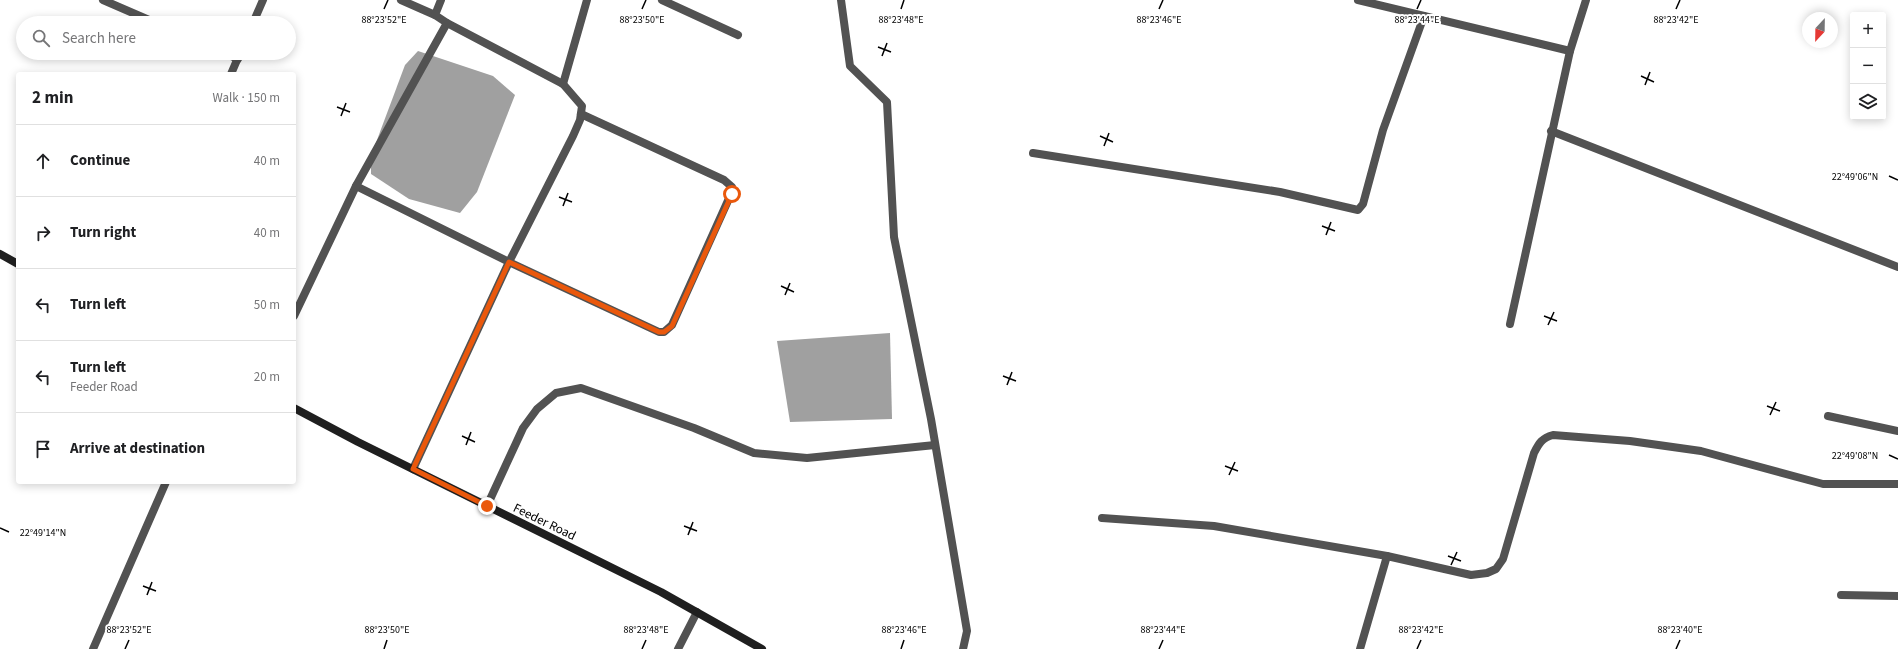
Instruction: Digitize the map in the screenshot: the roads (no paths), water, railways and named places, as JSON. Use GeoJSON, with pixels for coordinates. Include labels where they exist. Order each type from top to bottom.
{"type":"FeatureCollection","features":[{"type":"Feature","properties":{"kind":"street"},"geometry":{"type":"LineString","coordinates":[[103,0],[140,16]]}},
{"type":"Feature","properties":{"kind":"street"},"geometry":{"type":"LineString","coordinates":[[256,16],[263,0]]}},
{"type":"Feature","properties":{"kind":"street"},"geometry":{"type":"LineString","coordinates":[[401,0],[434,15],[563,84],[582,106],[581,114],[573,136],[509,262],[413,469]]}},
{"type":"Feature","properties":{"kind":"street"},"geometry":{"type":"LineString","coordinates":[[434,15],[441,0]]}},
{"type":"Feature","properties":{"kind":"street"},"geometry":{"type":"LineString","coordinates":[[563,84],[588,0]]}},
{"type":"Feature","properties":{"kind":"street"},"geometry":{"type":"LineString","coordinates":[[662,0],[738,35]]}},
{"type":"Feature","properties":{"kind":"street"},"geometry":{"type":"LineString","coordinates":[[841,0],[850,66],[887,102],[894,237],[935,445],[967,631],[963,649]]}},
{"type":"Feature","properties":{"kind":"street"},"geometry":{"type":"LineString","coordinates":[[1358,0],[1570,51]]}},
{"type":"Feature","properties":{"kind":"street"},"geometry":{"type":"LineString","coordinates":[[1510,324],[1570,51],[1586,0]]}},
{"type":"Feature","properties":{"kind":"street"},"geometry":{"type":"LineString","coordinates":[[1032,153],[1280,192],[1358,210],[1363,204],[1383,130],[1424,16]]}},
{"type":"Feature","properties":{"kind":"street"},"geometry":{"type":"LineString","coordinates":[[296,312],[356,186],[447,23]]}},
{"type":"Feature","properties":{"kind":"street"},"geometry":{"type":"LineString","coordinates":[[232,72],[237,60]]}},
{"type":"Feature","properties":{"kind":"street"},"geometry":{"type":"LineString","coordinates":[[356,186],[509,262],[659,332],[664,332],[672,326],[732,194],[732,187],[724,180],[581,114]]}},
{"type":"Feature","properties":{"kind":"street"},"geometry":{"type":"LineString","coordinates":[[1552,131],[1898,267]]}},
{"type":"Feature","properties":{"kind":"street"},"geometry":{"type":"LineString","coordinates":[[0,254],[16,263]]}},
{"type":"Feature","properties":{"kind":"street"},"geometry":{"type":"LineString","coordinates":[[487,506],[523,428],[537,409],[556,393],[581,388],[694,428],[754,453],[807,458],[935,445]]}},
{"type":"Feature","properties":{"kind":"street","name":"Feeder Road"},"geometry":{"type":"LineString","coordinates":[[296,409],[487,506],[654,588],[762,649]]}},
{"type":"Feature","properties":{"kind":"street"},"geometry":{"type":"LineString","coordinates":[[1828,416],[1897,429]]}},
{"type":"Feature","properties":{"kind":"street"},"geometry":{"type":"LineString","coordinates":[[1102,518],[1214,526],[1387,556],[1471,575],[1487,573],[1496,569],[1503,559],[1534,453],[1538,444],[1544,437],[1553,435],[1630,441],[1701,451],[1823,484],[1898,484]]}},
{"type":"Feature","properties":{"kind":"street"},"geometry":{"type":"LineString","coordinates":[[93,649],[165,484]]}},
{"type":"Feature","properties":{"kind":"street"},"geometry":{"type":"LineString","coordinates":[[1360,649],[1387,556]]}},
{"type":"Feature","properties":{"kind":"street"},"geometry":{"type":"LineString","coordinates":[[1841,595],[1898,596]]}},
{"type":"Feature","properties":{"kind":"street"},"geometry":{"type":"LineString","coordinates":[[678,649],[697,612]]}}]}
